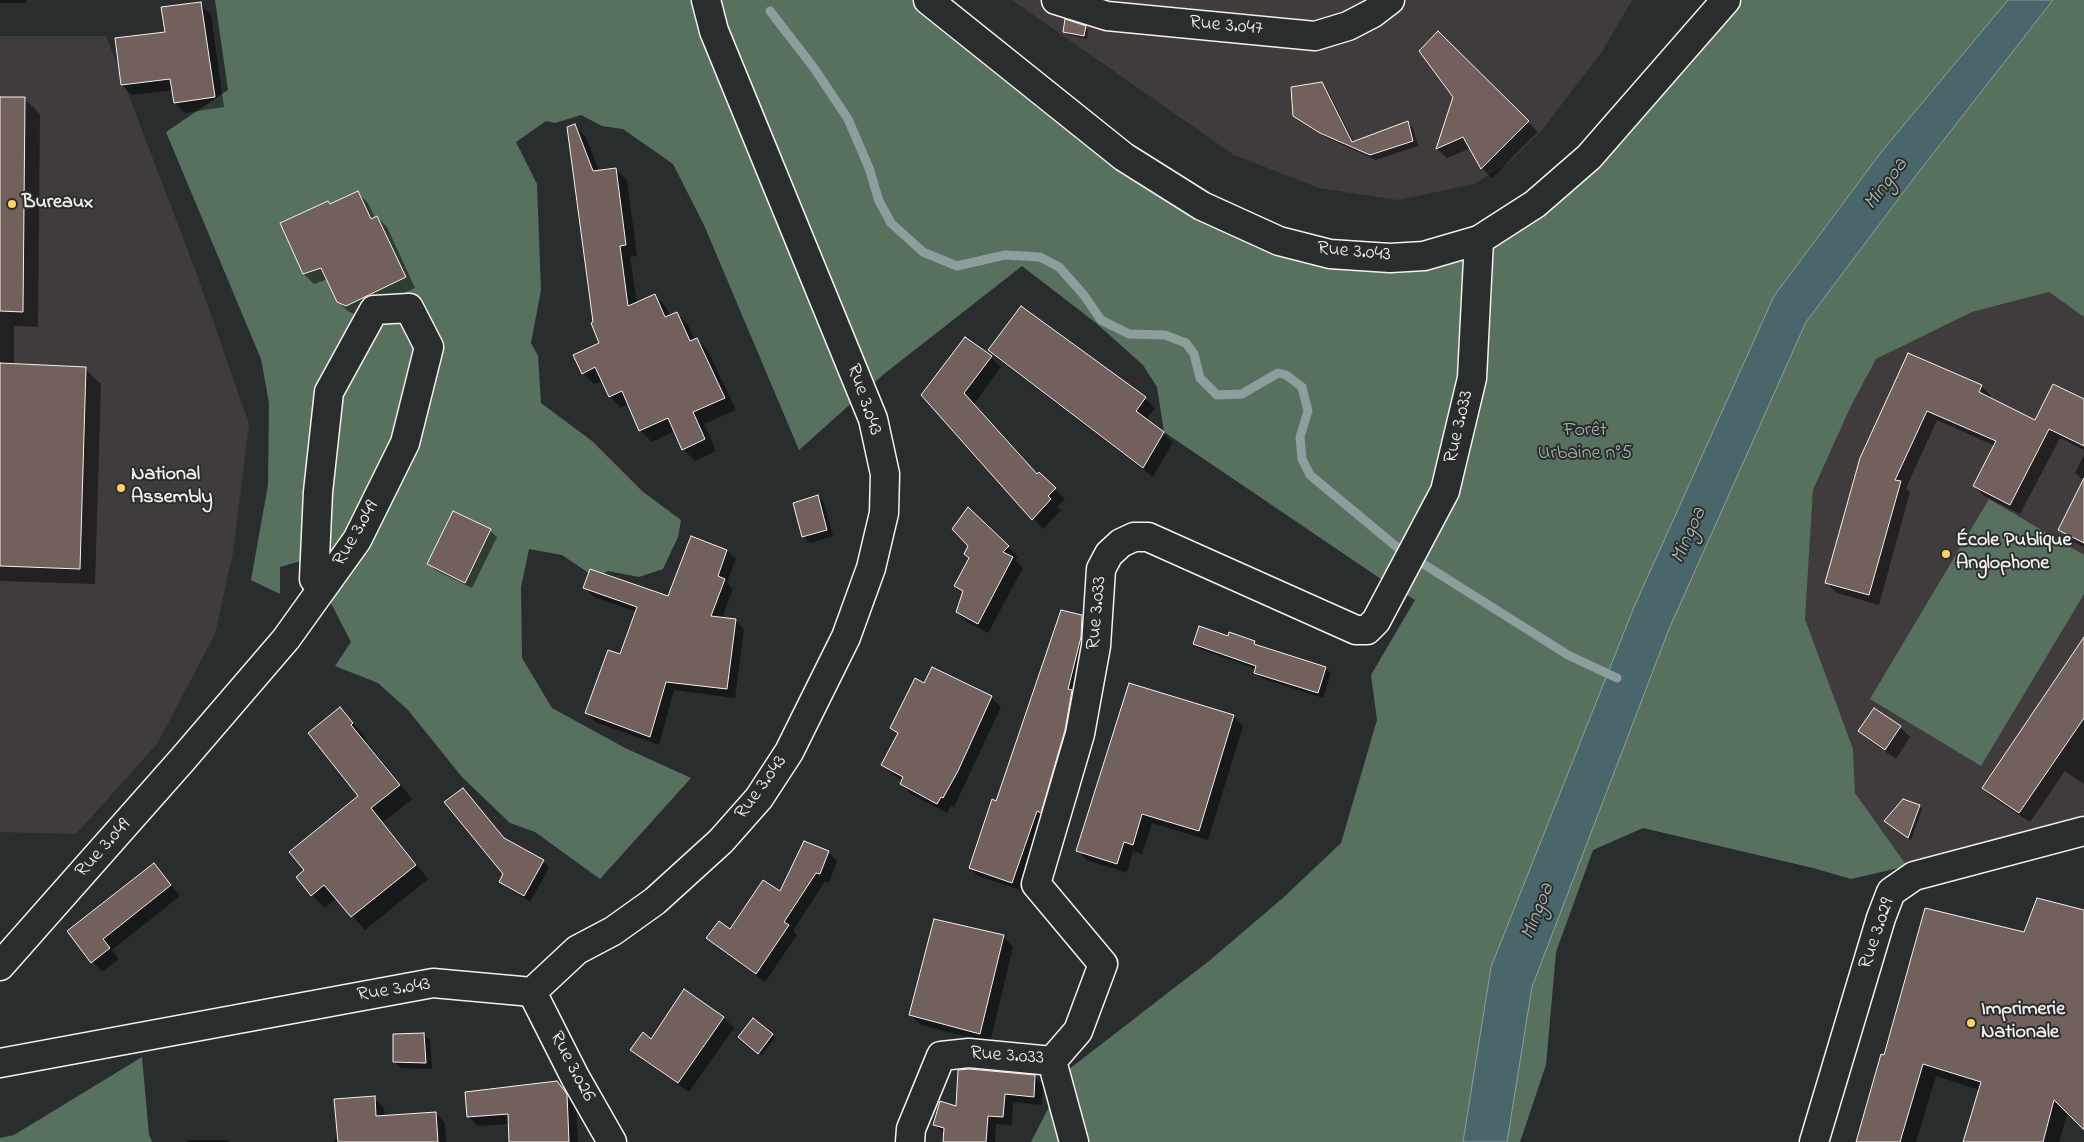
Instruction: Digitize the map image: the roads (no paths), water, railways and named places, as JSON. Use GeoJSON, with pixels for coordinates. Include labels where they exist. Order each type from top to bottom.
{"type":"FeatureCollection","features":[{"type":"Feature","properties":{"kind":"street","name":"Rue 3.043"},"geometry":{"type":"LineString","coordinates":[[0,1063],[433,983],[532,992],[577,950],[613,931],[655,901],[721,841],[759,798],[789,752],[846,637],[871,568],[884,513],[885,474],[873,419],[714,31],[706,0]]}},
{"type":"Feature","properties":{"kind":"street","name":"Rue 3.043"},"geometry":{"type":"LineString","coordinates":[[928,0],[1124,156],[1202,206],[1279,240],[1330,254],[1390,258],[1424,256],[1478,240],[1535,204],[1589,157],[1726,0]]}},
{"type":"Feature","properties":{"kind":"street","name":"Rue 3.047"},"geometry":{"type":"LineString","coordinates":[[1056,0],[1107,16],[1315,36],[1348,26],[1373,13],[1390,0]]}},
{"type":"Feature","properties":{"kind":"street","name":"Rue 3.033"},"geometry":{"type":"LineString","coordinates":[[910,1142],[911,1129],[941,1056],[969,1053],[1052,1061],[1078,1031],[1103,964],[1036,884],[1080,734],[1096,646],[1100,568],[1109,554],[1121,543],[1134,537],[1148,537],[1356,630],[1367,630],[1376,621],[1445,491],[1472,378],[1478,240]]}},
{"type":"Feature","properties":{"kind":"street","name":"Rue 3.049"},"geometry":{"type":"LineString","coordinates":[[0,966],[286,639],[357,540],[405,443],[429,347],[409,308],[374,310],[329,392],[318,492],[314,579]]}},
{"type":"Feature","properties":{"kind":"street","name":"Rue 3.029"},"geometry":{"type":"LineString","coordinates":[[1814,1142],[1881,918],[1891,892],[1914,876],[2084,831]]}},
{"type":"Feature","properties":{"kind":"street","name":"Rue 3.026"},"geometry":{"type":"LineString","coordinates":[[532,992],[575,1077],[612,1142]]}},
{"type":"Feature","properties":{"kind":"street"},"geometry":{"type":"LineString","coordinates":[[1052,1061],[1074,1142]]}},
{"type":"Feature","properties":{"kind":"water","name":"Mingoa"},"geometry":{"type":"Polygon","coordinates":[[[2008,0],[2053,0],[1914,178],[1806,322],[1669,629],[1532,987],[1507,1142],[1463,1142],[1491,967],[1634,607],[1774,296],[1882,151],[2008,0]]]}},
{"type":"Feature","properties":{"kind":"waterway"},"geometry":{"type":"LineString","coordinates":[[770,11],[814,68],[848,119],[869,168],[879,201],[891,223],[923,252],[957,266],[1005,255],[1040,257],[1059,267],[1083,294],[1101,320],[1129,334],[1165,335],[1186,343],[1194,354],[1200,378],[1217,395],[1242,394],[1278,373],[1286,375],[1302,387],[1308,411],[1300,437],[1302,459],[1310,475],[1398,548],[1568,655],[1617,678]]}},
{"type":"Feature","properties":{"kind":"place","name":"Bureaux"},"geometry":{"type":"Point","coordinates":[12,204]}},
{"type":"Feature","properties":{"kind":"place","name":"National Assembly"},"geometry":{"type":"Point","coordinates":[121,488]}},
{"type":"Feature","properties":{"kind":"place","name":"École Publique Anglophone"},"geometry":{"type":"Point","coordinates":[1946,554]}},
{"type":"Feature","properties":{"kind":"place","name":"Imprimerie Nationale"},"geometry":{"type":"Point","coordinates":[1971,1023]}},
{"type":"Feature","properties":{"kind":"park label","name":"Forêt Urbaine n°5"},"geometry":{"type":"Point","coordinates":[1585,444]}}]}
